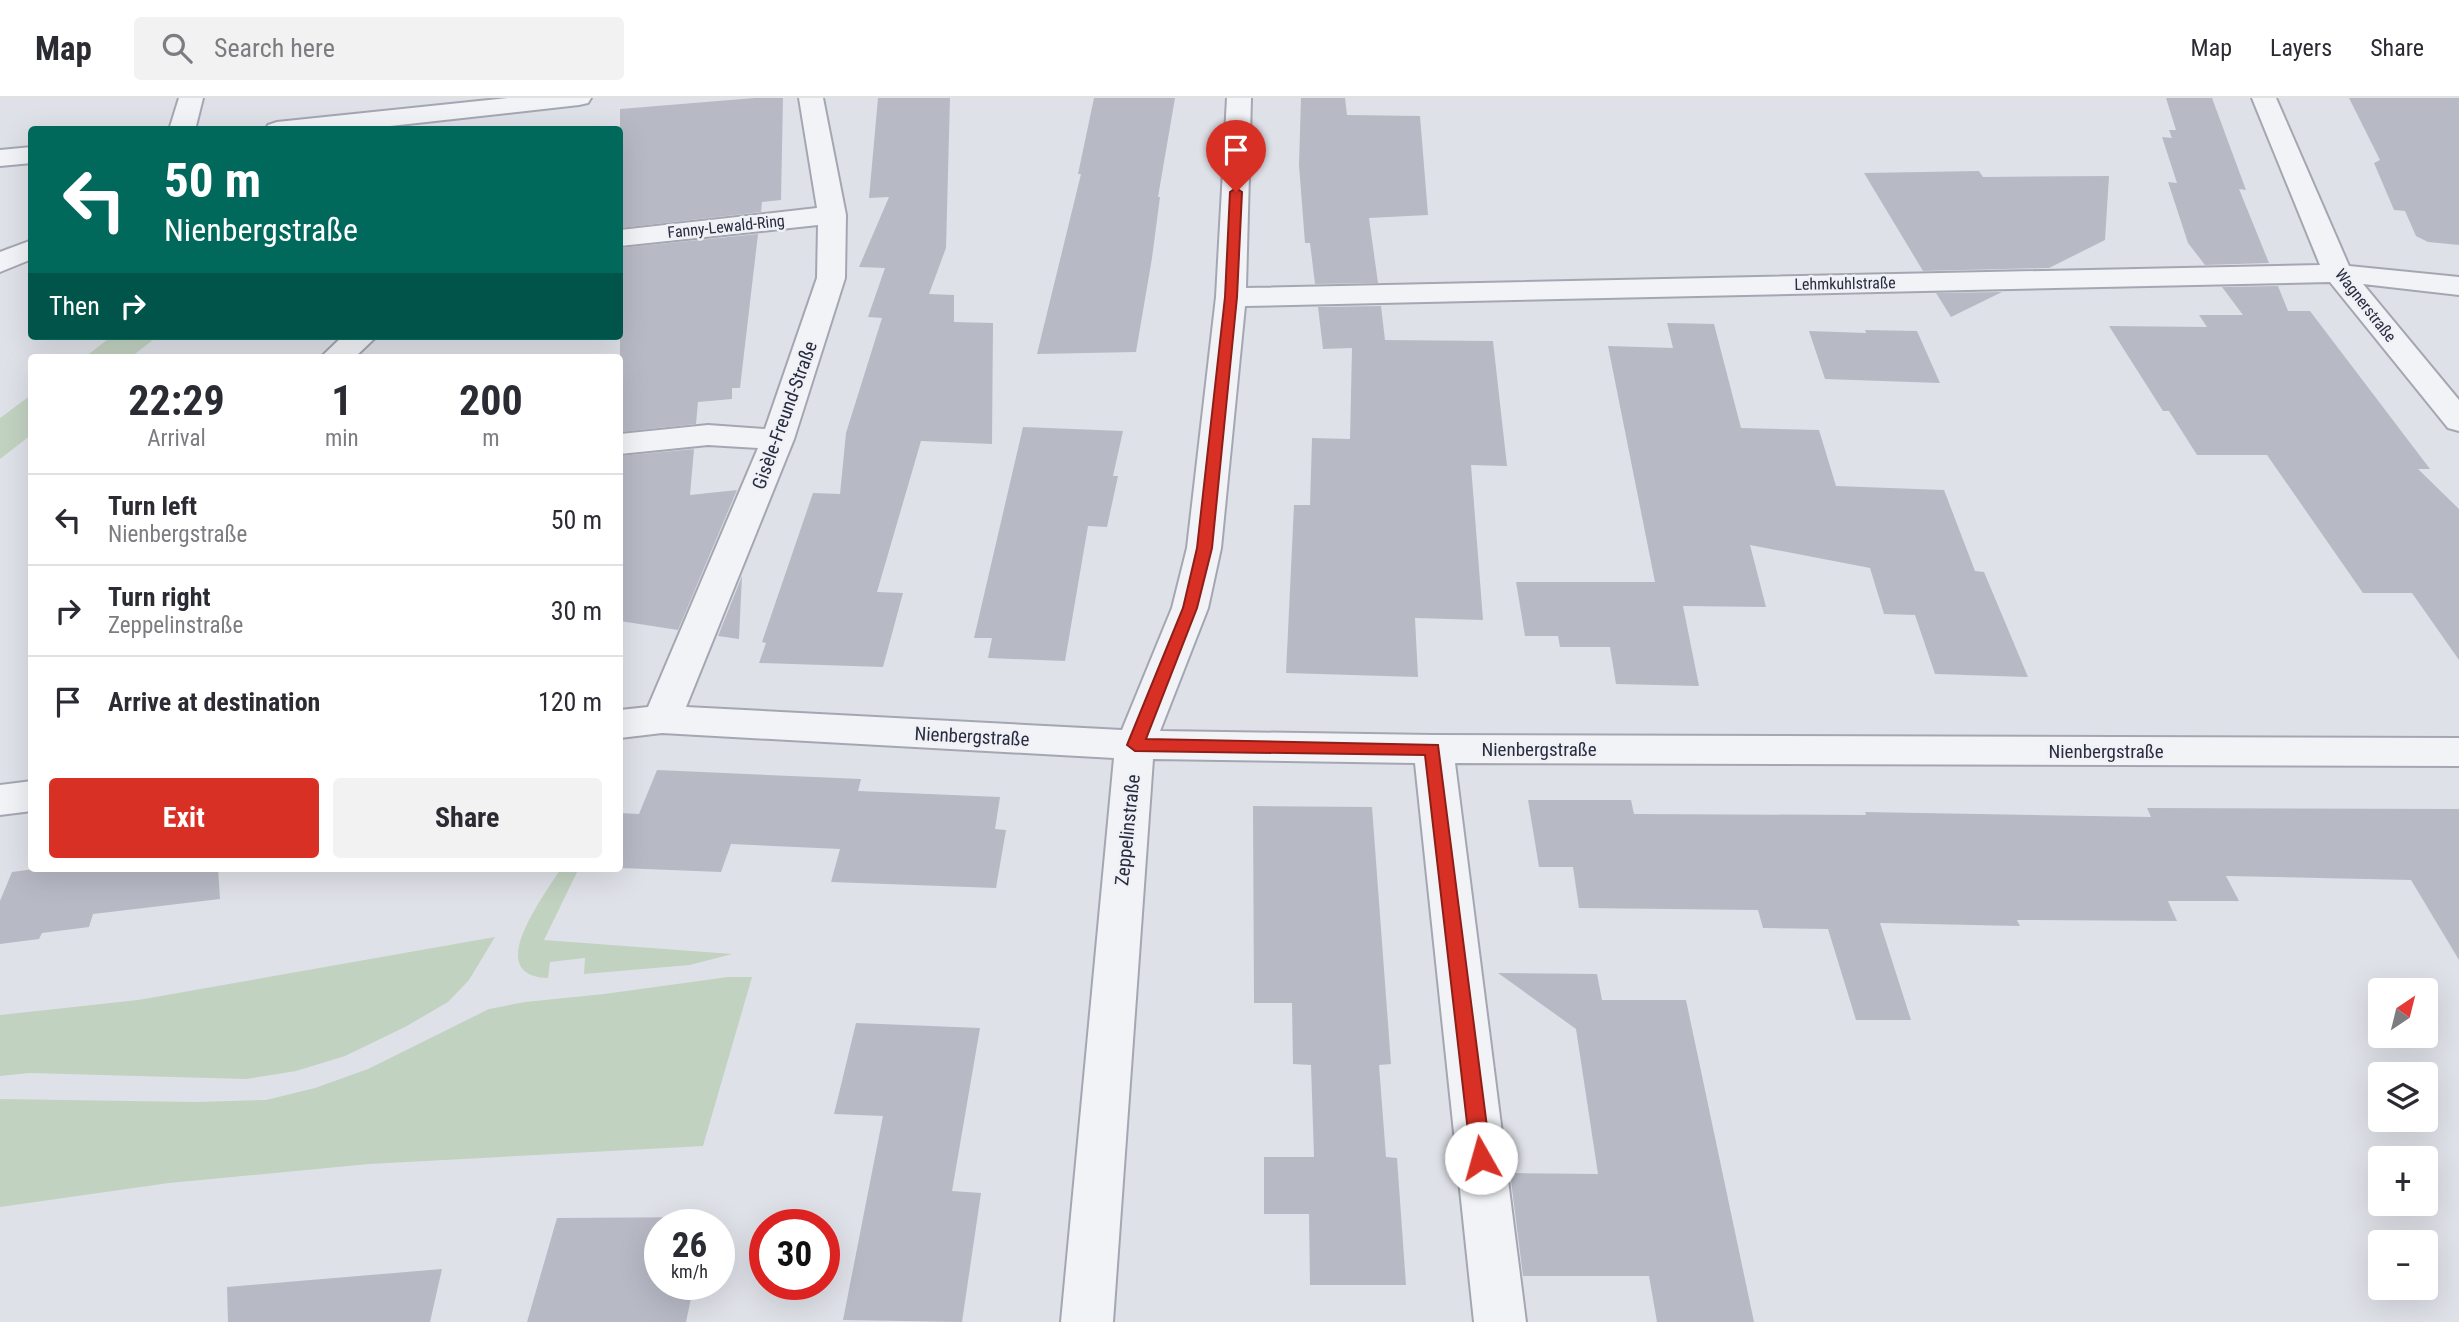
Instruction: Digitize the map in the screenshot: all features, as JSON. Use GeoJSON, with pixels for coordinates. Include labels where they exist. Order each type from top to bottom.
{"type":"FeatureCollection","features":[{"type":"Feature","properties":{"kind":"street"},"geometry":{"type":"LineString","coordinates":[[182,126],[191,98]]}},
{"type":"Feature","properties":{"kind":"street"},"geometry":{"type":"LineString","coordinates":[[314,126],[579,98]]}},
{"type":"Feature","properties":{"kind":"street","name":"Gisèle-Freund-Straße"},"geometry":{"type":"LineString","coordinates":[[662,719],[778,439],[831,278],[832,215],[811,98]]}},
{"type":"Feature","properties":{"kind":"street","name":"Zeppelinstraße"},"geometry":{"type":"LineString","coordinates":[[1087,1322],[1135,745],[1190,608],[1204,548],[1231,297],[1239,98]]}},
{"type":"Feature","properties":{"kind":"street","name":"Wagnerstraße"},"geometry":{"type":"LineString","coordinates":[[2264,98],[2338,273],[2459,421]]}},
{"type":"Feature","properties":{"kind":"street"},"geometry":{"type":"LineString","coordinates":[[0,158],[28,155]]}},
{"type":"Feature","properties":{"kind":"street","name":"Fanny-Lewald-Ring"},"geometry":{"type":"LineString","coordinates":[[623,237],[832,215]]}},
{"type":"Feature","properties":{"kind":"street"},"geometry":{"type":"LineString","coordinates":[[0,263],[28,250]]}},
{"type":"Feature","properties":{"kind":"street","name":"Lehmkuhlstraße"},"geometry":{"type":"LineString","coordinates":[[1231,297],[2338,273],[2459,286]]}},
{"type":"Feature","properties":{"kind":"street"},"geometry":{"type":"LineString","coordinates":[[340,354],[357,340]]}},
{"type":"Feature","properties":{"kind":"street"},"geometry":{"type":"LineString","coordinates":[[623,444],[708,435],[778,439]]}},
{"type":"Feature","properties":{"kind":"street","name":"Nienbergstraße"},"geometry":{"type":"LineString","coordinates":[[623,724],[662,719],[1135,745],[1433,749],[2459,752]]}},
{"type":"Feature","properties":{"kind":"street"},"geometry":{"type":"LineString","coordinates":[[1433,749],[1500,1322]]}},
{"type":"Feature","properties":{"kind":"street"},"geometry":{"type":"LineString","coordinates":[[0,800],[28,796]]}},
{"type":"Feature","properties":{"kind":"green space"},"geometry":{"type":"Polygon","coordinates":[[[107,340],[153,340],[135,354],[89,354],[107,340]]]}},
{"type":"Feature","properties":{"kind":"green space"},"geometry":{"type":"Polygon","coordinates":[[[28,397],[28,437],[0,459],[0,418],[28,397]]]}},
{"type":"Feature","properties":{"kind":"green space"},"geometry":{"type":"Polygon","coordinates":[[[558,872],[577,872],[544,940],[732,954],[690,965],[584,974],[585,958],[550,962],[548,978],[529,974],[520,964],[518,949],[532,914],[558,872]]]}},
{"type":"Feature","properties":{"kind":"green space"},"geometry":{"type":"Polygon","coordinates":[[[495,937],[469,980],[448,1002],[405,1027],[345,1056],[296,1071],[246,1079],[29,1073],[0,1076],[0,1015],[138,1000],[495,937]]]}},
{"type":"Feature","properties":{"kind":"green space"},"geometry":{"type":"Polygon","coordinates":[[[728,977],[752,977],[703,1146],[369,1164],[169,1183],[0,1207],[0,1099],[196,1102],[266,1100],[315,1088],[368,1069],[489,1009],[525,1002],[728,977]]]}},
{"type":"Feature","properties":{"kind":"building"},"geometry":{"type":"Polygon","coordinates":[[[783,98],[781,200],[762,202],[761,212],[623,228],[623,126],[620,126],[620,109],[783,98]]]}},
{"type":"Feature","properties":{"kind":"building"},"geometry":{"type":"Polygon","coordinates":[[[878,98],[950,98],[946,248],[929,294],[954,295],[954,322],[993,323],[992,444],[921,441],[877,592],[903,593],[883,667],[759,663],[766,643],[762,642],[813,493],[840,494],[846,433],[882,318],[868,317],[885,268],[859,267],[889,197],[869,198],[878,98]]]}},
{"type":"Feature","properties":{"kind":"building"},"geometry":{"type":"Polygon","coordinates":[[[1094,98],[1175,98],[1136,352],[1037,354],[1081,174],[1078,174],[1094,98]]]}},
{"type":"Feature","properties":{"kind":"building"},"geometry":{"type":"Polygon","coordinates":[[[1301,98],[1345,98],[1347,115],[1420,116],[1428,215],[1369,218],[1378,283],[1315,284],[1310,243],[1305,243],[1299,165],[1301,98]]]}},
{"type":"Feature","properties":{"kind":"building"},"geometry":{"type":"Polygon","coordinates":[[[2166,98],[2212,98],[2246,190],[2239,189],[2269,263],[2205,265],[2188,243],[2168,182],[2177,183],[2162,137],[2172,138],[2169,130],[2176,130],[2166,98]]]}},
{"type":"Feature","properties":{"kind":"building"},"geometry":{"type":"Polygon","coordinates":[[[2349,98],[2459,98],[2459,245],[2428,242],[2416,236],[2405,211],[2394,210],[2374,163],[2380,160],[2349,98]]]}},
{"type":"Feature","properties":{"kind":"building"},"geometry":{"type":"Polygon","coordinates":[[[1979,171],[1983,177],[2109,176],[2105,240],[2049,268],[1923,271],[1864,173],[1979,171]]]}},
{"type":"Feature","properties":{"kind":"building"},"geometry":{"type":"Polygon","coordinates":[[[758,234],[740,388],[732,388],[732,399],[698,402],[696,424],[623,432],[623,354],[620,354],[620,340],[623,340],[623,248],[758,234]]]}},
{"type":"Feature","properties":{"kind":"building"},"geometry":{"type":"Polygon","coordinates":[[[2278,286],[2288,311],[2310,311],[2430,469],[2418,469],[2459,509],[2459,660],[2412,593],[2363,593],[2267,455],[2197,455],[2169,411],[2163,411],[2109,326],[2207,327],[2199,315],[2243,315],[2222,287],[2278,286]]]}},
{"type":"Feature","properties":{"kind":"building"},"geometry":{"type":"Polygon","coordinates":[[[2002,292],[1951,317],[1936,293],[2002,292]]]}},
{"type":"Feature","properties":{"kind":"building"},"geometry":{"type":"Polygon","coordinates":[[[1381,306],[1385,340],[1493,341],[1507,466],[1471,465],[1483,620],[1415,618],[1418,677],[1286,673],[1294,505],[1310,505],[1312,438],[1350,439],[1352,348],[1323,349],[1318,307],[1381,306]]]}},
{"type":"Feature","properties":{"kind":"building"},"geometry":{"type":"Polygon","coordinates":[[[1667,323],[1714,324],[1741,428],[1819,430],[1836,486],[1944,490],[1975,571],[1984,572],[2028,677],[1935,674],[1915,615],[1884,614],[1870,568],[1750,545],[1766,607],[1683,606],[1699,686],[1616,684],[1610,647],[1560,647],[1558,636],[1525,636],[1516,582],[1655,582],[1608,346],[1673,348],[1667,323]]]}},
{"type":"Feature","properties":{"kind":"building"},"geometry":{"type":"Polygon","coordinates":[[[1865,330],[1917,331],[1940,383],[1825,379],[1809,331],[1866,333],[1865,330]]]}},
{"type":"Feature","properties":{"kind":"building"},"geometry":{"type":"Polygon","coordinates":[[[1023,427],[1123,431],[1113,476],[1118,476],[1107,527],[1088,526],[1065,661],[988,658],[992,638],[974,638],[1023,427]]]}},
{"type":"Feature","properties":{"kind":"building"},"geometry":{"type":"Polygon","coordinates":[[[694,449],[690,495],[737,490],[678,630],[623,621],[623,456],[694,449]]]}},
{"type":"Feature","properties":{"kind":"building"},"geometry":{"type":"Polygon","coordinates":[[[742,576],[739,639],[718,636],[742,576]]]}},
{"type":"Feature","properties":{"kind":"building"},"geometry":{"type":"Polygon","coordinates":[[[657,770],[861,779],[858,791],[1000,797],[995,829],[1006,830],[996,888],[831,882],[840,849],[731,844],[721,872],[623,868],[623,813],[639,814],[657,770]]]}},
{"type":"Feature","properties":{"kind":"building"},"geometry":{"type":"Polygon","coordinates":[[[1528,800],[1631,800],[1634,814],[1866,815],[1865,812],[2151,817],[2147,808],[2459,809],[2459,960],[2411,880],[2226,876],[2239,901],[2168,901],[2177,921],[2017,920],[2020,926],[1880,923],[1911,1020],[1856,1020],[1828,929],[1763,928],[1758,910],[1579,908],[1573,867],[1539,867],[1528,800]]]}},
{"type":"Feature","properties":{"kind":"building"},"geometry":{"type":"Polygon","coordinates":[[[1253,806],[1372,807],[1391,1064],[1379,1065],[1386,1157],[1397,1158],[1406,1285],[1310,1285],[1309,1214],[1264,1214],[1264,1157],[1314,1157],[1311,1065],[1293,1064],[1292,1003],[1254,1003],[1253,806]]]}},
{"type":"Feature","properties":{"kind":"building"},"geometry":{"type":"Polygon","coordinates":[[[28,870],[28,872],[218,872],[220,899],[93,914],[89,927],[42,933],[39,939],[0,944],[0,901],[12,872],[28,870]]]}},
{"type":"Feature","properties":{"kind":"building"},"geometry":{"type":"Polygon","coordinates":[[[1498,973],[1597,974],[1602,1000],[1686,1000],[1754,1322],[1657,1322],[1649,1276],[1523,1276],[1510,1173],[1598,1174],[1576,1029],[1498,973]]]}},
{"type":"Feature","properties":{"kind":"building"},"geometry":{"type":"Polygon","coordinates":[[[856,1023],[980,1028],[952,1191],[981,1193],[962,1322],[843,1320],[883,1116],[834,1114],[856,1023]]]}},
{"type":"Feature","properties":{"kind":"building"},"geometry":{"type":"Polygon","coordinates":[[[644,1217],[644,1300],[691,1300],[686,1322],[527,1322],[557,1218],[644,1217]]]}},
{"type":"Feature","properties":{"kind":"building"},"geometry":{"type":"Polygon","coordinates":[[[442,1269],[430,1322],[228,1322],[227,1287],[442,1269]]]}},
{"type":"Feature","properties":{"kind":"route"},"geometry":{"type":"LineString","coordinates":[[1236,192],[1231,297],[1204,548],[1190,608],[1135,745],[1433,749],[1481,1158]]}}]}
